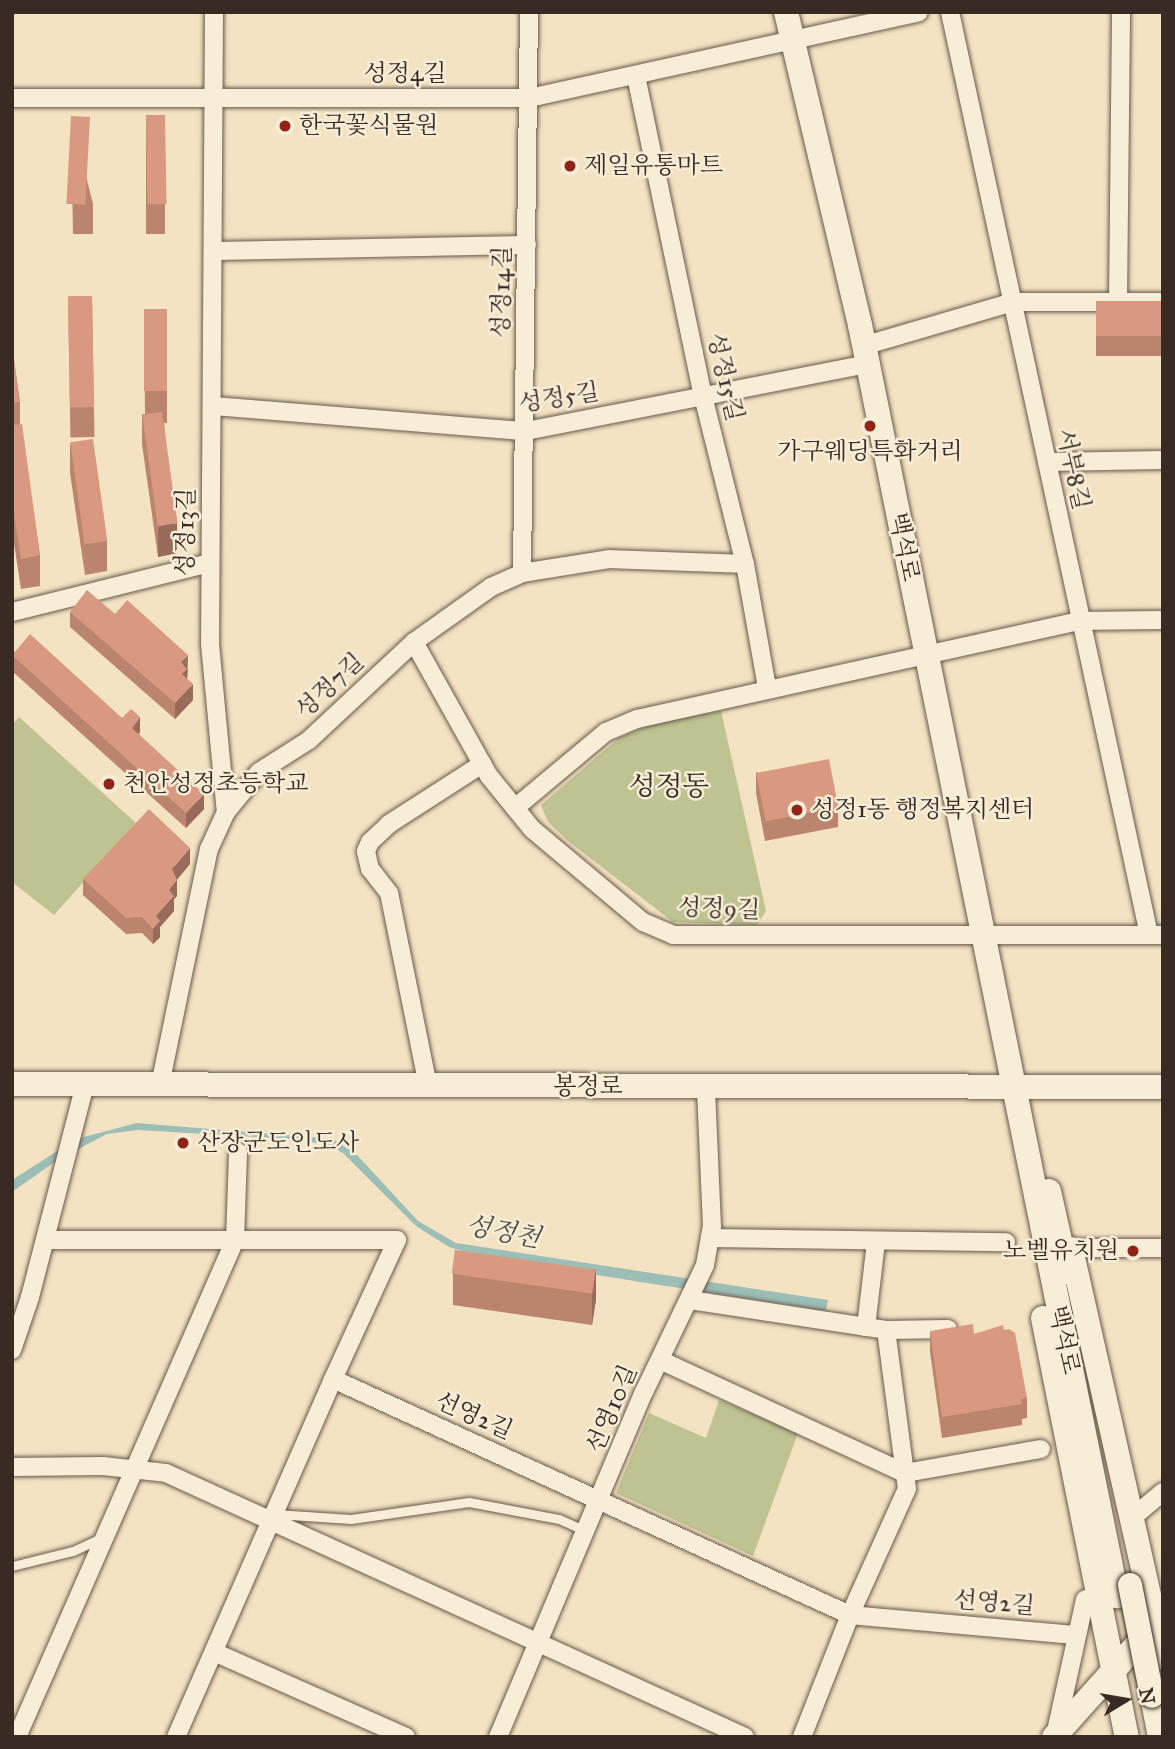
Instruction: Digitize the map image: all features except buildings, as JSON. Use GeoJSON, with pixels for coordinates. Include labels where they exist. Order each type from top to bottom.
{"type":"FeatureCollection","features":[{"type":"Feature","properties":{"kind":"main road","name":"백석로"},"geometry":{"type":"LineString","coordinates":[[786,12],[865,355],[1013,1085],[1058,1242],[1146,1700]]}},
{"type":"Feature","properties":{"kind":"main road","name":"봉정로"},"geometry":{"type":"LineString","coordinates":[[12,1084],[706,1088],[1013,1085],[1163,1087]]}},
{"type":"Feature","properties":{"kind":"main road"},"geometry":{"type":"LineString","coordinates":[[1058,1242],[1159,1619],[1163,1658]]}},
{"type":"Feature","properties":{"kind":"main road"},"geometry":{"type":"LineString","coordinates":[[1058,1242],[1037,1281],[1127,1737]]}},
{"type":"Feature","properties":{"kind":"main road"},"geometry":{"type":"LineString","coordinates":[[1055,1736],[1112,1668],[1159,1619]]}},
{"type":"Feature","properties":{"kind":"main road"},"geometry":{"type":"LineString","coordinates":[[1146,1700],[1146,1737]]}},
{"type":"Feature","properties":{"kind":"main road"},"geometry":{"type":"LineString","coordinates":[[1146,1700],[1160,1737]]}},
{"type":"Feature","properties":{"kind":"street","name":"성정13길"},"geometry":{"type":"LineString","coordinates":[[214,12],[210,644],[226,812]]}},
{"type":"Feature","properties":{"kind":"street","name":"성정14길"},"geometry":{"type":"LineString","coordinates":[[522,573],[526,432],[529,12]]}},
{"type":"Feature","properties":{"kind":"street","name":"성정4길"},"geometry":{"type":"LineString","coordinates":[[12,98],[529,98],[919,12]]}},
{"type":"Feature","properties":{"kind":"street","name":"서부8길"},"geometry":{"type":"LineString","coordinates":[[950,12],[1080,621],[1156,935]]}},
{"type":"Feature","properties":{"kind":"street"},"geometry":{"type":"LineString","coordinates":[[1118,302],[1121,12]]}},
{"type":"Feature","properties":{"kind":"street","name":"성정15길"},"geometry":{"type":"LineString","coordinates":[[636,76],[703,396],[745,564],[767,688]]}},
{"type":"Feature","properties":{"kind":"street"},"geometry":{"type":"LineString","coordinates":[[213,251],[527,245]]}},
{"type":"Feature","properties":{"kind":"street","name":"성정5길"},"geometry":{"type":"LineString","coordinates":[[213,406],[526,432],[703,396],[865,355],[1013,302],[1163,302]]}},
{"type":"Feature","properties":{"kind":"street"},"geometry":{"type":"LineString","coordinates":[[1047,462],[1163,460]]}},
{"type":"Feature","properties":{"kind":"street","name":"성정7길"},"geometry":{"type":"LineString","coordinates":[[160,1085],[209,849],[226,812],[259,772],[309,740],[414,642],[491,586],[522,573],[609,559],[745,564]]}},
{"type":"Feature","properties":{"kind":"street"},"geometry":{"type":"LineString","coordinates":[[12,612],[210,563]]}},
{"type":"Feature","properties":{"kind":"street"},"geometry":{"type":"LineString","coordinates":[[515,808],[606,732],[637,719],[767,688],[1080,621],[1163,620]]}},
{"type":"Feature","properties":{"kind":"street","name":"성정9길"},"geometry":{"type":"LineString","coordinates":[[414,642],[482,764],[532,828],[643,922],[673,935],[1156,935]]}},
{"type":"Feature","properties":{"kind":"street"},"geometry":{"type":"LineString","coordinates":[[428,1086],[389,893],[370,869],[366,851],[370,842],[389,824],[482,764]]}},
{"type":"Feature","properties":{"kind":"street"},"geometry":{"type":"LineString","coordinates":[[12,1350],[45,1240],[85,1084]]}},
{"type":"Feature","properties":{"kind":"street","name":"선영10길"},"geometry":{"type":"LineString","coordinates":[[498,1737],[535,1643],[705,1265],[710,1238],[706,1088]]}},
{"type":"Feature","properties":{"kind":"street"},"geometry":{"type":"LineString","coordinates":[[18,1735],[235,1240],[239,1152]]}},
{"type":"Feature","properties":{"kind":"street"},"geometry":{"type":"LineString","coordinates":[[710,1238],[1006,1242]]}},
{"type":"Feature","properties":{"kind":"street"},"geometry":{"type":"LineString","coordinates":[[45,1240],[397,1240],[176,1737]]}},
{"type":"Feature","properties":{"kind":"street"},"geometry":{"type":"LineString","coordinates":[[866,1327],[876,1242]]}},
{"type":"Feature","properties":{"kind":"street"},"geometry":{"type":"LineString","coordinates":[[1058,1242],[1163,1248]]}},
{"type":"Feature","properties":{"kind":"street"},"geometry":{"type":"LineString","coordinates":[[690,1300],[886,1330],[948,1329]]}},
{"type":"Feature","properties":{"kind":"street"},"geometry":{"type":"LineString","coordinates":[[802,1737],[850,1615],[907,1489],[886,1330]]}},
{"type":"Feature","properties":{"kind":"street"},"geometry":{"type":"LineString","coordinates":[[660,1360],[905,1473],[1041,1449]]}},
{"type":"Feature","properties":{"kind":"street","name":"선영2길"},"geometry":{"type":"LineString","coordinates":[[333,1379],[850,1615],[1074,1635]]}},
{"type":"Feature","properties":{"kind":"street"},"geometry":{"type":"LineString","coordinates":[[12,1467],[134,1468],[166,1473],[273,1519],[535,1643],[745,1737]]}},
{"type":"Feature","properties":{"kind":"street"},"geometry":{"type":"LineString","coordinates":[[1133,1517],[1163,1492]]}},
{"type":"Feature","properties":{"kind":"street"},"geometry":{"type":"LineString","coordinates":[[1055,1736],[1074,1635],[1085,1599]]}},
{"type":"Feature","properties":{"kind":"street"},"geometry":{"type":"LineString","coordinates":[[214,1652],[406,1737]]}},
{"type":"Feature","properties":{"kind":"lane"},"geometry":{"type":"LineString","coordinates":[[273,1519],[351,1519],[469,1502],[526,1512],[586,1531]]}},
{"type":"Feature","properties":{"kind":"lane"},"geometry":{"type":"LineString","coordinates":[[12,1566],[73,1551],[104,1536]]}},
{"type":"Feature","properties":{"kind":"green space"},"geometry":{"type":"Polygon","coordinates":[[[721,711],[766,911],[757,925],[673,922],[568,841],[548,822],[541,805],[619,738],[654,723],[721,711]]]}},
{"type":"Feature","properties":{"kind":"green space"},"geometry":{"type":"Polygon","coordinates":[[[19,717],[136,823],[54,915],[12,882],[12,725],[19,717]]]}},
{"type":"Feature","properties":{"kind":"green space"},"geometry":{"type":"Polygon","coordinates":[[[719,1400],[798,1433],[753,1556],[616,1493],[649,1413],[706,1438],[719,1400]]]}},
{"type":"Feature","properties":{"kind":"water"},"geometry":{"type":"Polygon","coordinates":[[[137,1123],[333,1139],[357,1155],[418,1221],[456,1243],[828,1300],[826,1311],[481,1257],[449,1247],[416,1226],[343,1153],[329,1145],[292,1139],[138,1130],[107,1134],[59,1159],[12,1192],[12,1180],[76,1139],[137,1123]]]}},
{"type":"Feature","properties":{"kind":"place","name":"한국꽃식물원"},"geometry":{"type":"Point","coordinates":[285,126]}},
{"type":"Feature","properties":{"kind":"place","name":"제일유통마트"},"geometry":{"type":"Point","coordinates":[570,166]}},
{"type":"Feature","properties":{"kind":"place","name":"가구웨딩특화거리"},"geometry":{"type":"Point","coordinates":[870,426]}},
{"type":"Feature","properties":{"kind":"place","name":"천안성정초등학교"},"geometry":{"type":"Point","coordinates":[109,784]}},
{"type":"Feature","properties":{"kind":"place","name":"성정1동 행정복지센터"},"geometry":{"type":"Point","coordinates":[797,810]}},
{"type":"Feature","properties":{"kind":"place","name":"산장군도인도사"},"geometry":{"type":"Point","coordinates":[183,1143]}},
{"type":"Feature","properties":{"kind":"place","name":"노벨유치원"},"geometry":{"type":"Point","coordinates":[1133,1251]}},
{"type":"Feature","properties":{"kind":"district","name":"성정동"},"geometry":{"type":"Point","coordinates":[669,786]}},
{"type":"Feature","properties":{"kind":"water label","name":"성정천"},"geometry":{"type":"Point","coordinates":[503,1232]}}]}
